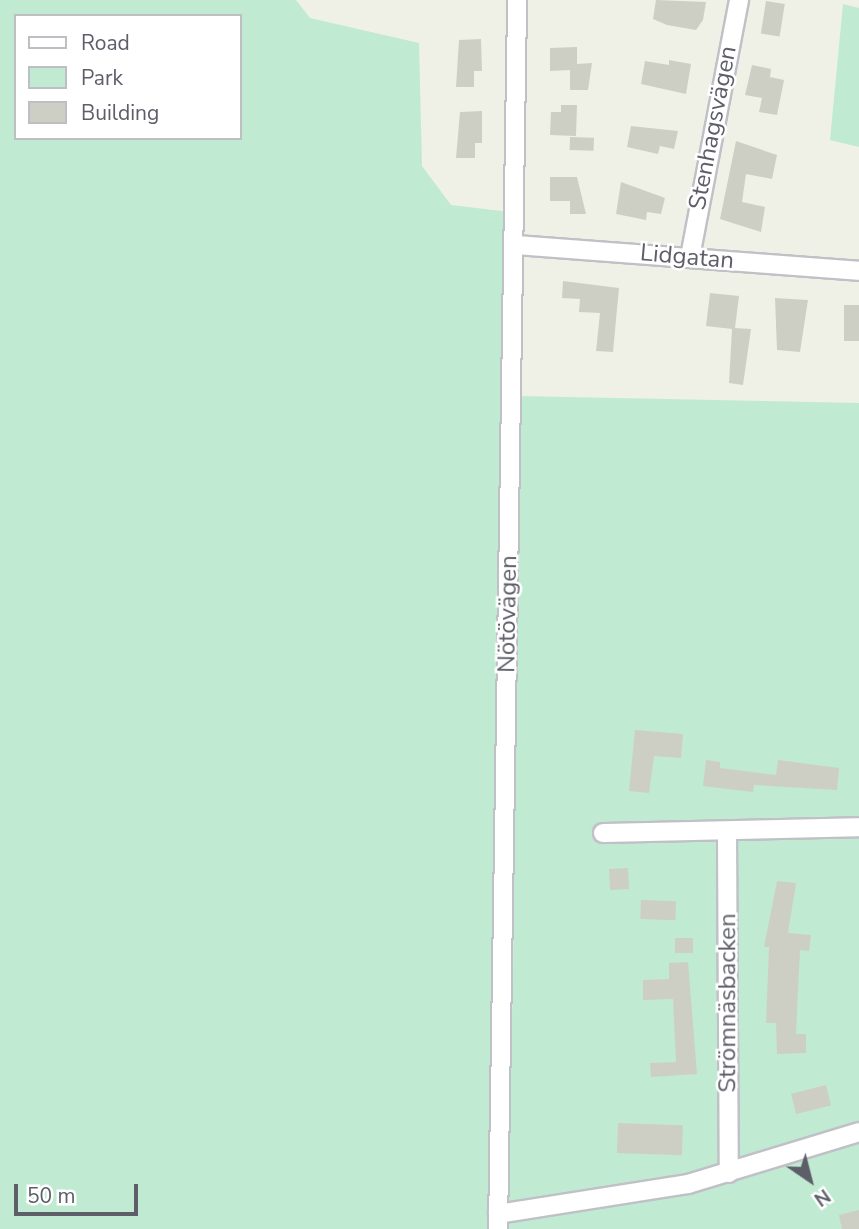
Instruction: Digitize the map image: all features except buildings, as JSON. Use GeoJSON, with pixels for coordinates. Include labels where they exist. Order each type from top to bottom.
{"type":"FeatureCollection","features":[{"type":"Feature","properties":{"kind":"street","name":"Nötövägen"},"geometry":{"type":"LineString","coordinates":[[498,1221],[517,0]]}},
{"type":"Feature","properties":{"kind":"street","name":"Stenhagsvägen"},"geometry":{"type":"LineString","coordinates":[[690,257],[739,0]]}},
{"type":"Feature","properties":{"kind":"street","name":"Lidgatan"},"geometry":{"type":"LineString","coordinates":[[515,245],[859,271]]}},
{"type":"Feature","properties":{"kind":"street"},"geometry":{"type":"LineString","coordinates":[[603,833],[727,833],[859,827]]}},
{"type":"Feature","properties":{"kind":"street","name":"Strömnäsbacken"},"geometry":{"type":"LineString","coordinates":[[727,833],[729,1173]]}},
{"type":"Feature","properties":{"kind":"street"},"geometry":{"type":"LineString","coordinates":[[498,1221],[729,1173],[859,1132]]}},
{"type":"Feature","properties":{"kind":"green space"},"geometry":{"type":"Polygon","coordinates":[[[0,0],[296,0],[310,18],[419,43],[422,166],[451,205],[519,213],[507,418],[489,1229],[0,1229],[0,0]]]}},
{"type":"Feature","properties":{"kind":"green space"},"geometry":{"type":"Polygon","coordinates":[[[843,4],[859,8],[859,147],[830,140],[843,4]]]}},
{"type":"Feature","properties":{"kind":"green space"},"geometry":{"type":"Polygon","coordinates":[[[517,396],[859,403],[859,1229],[504,1229],[513,986],[517,396]]]}}]}
